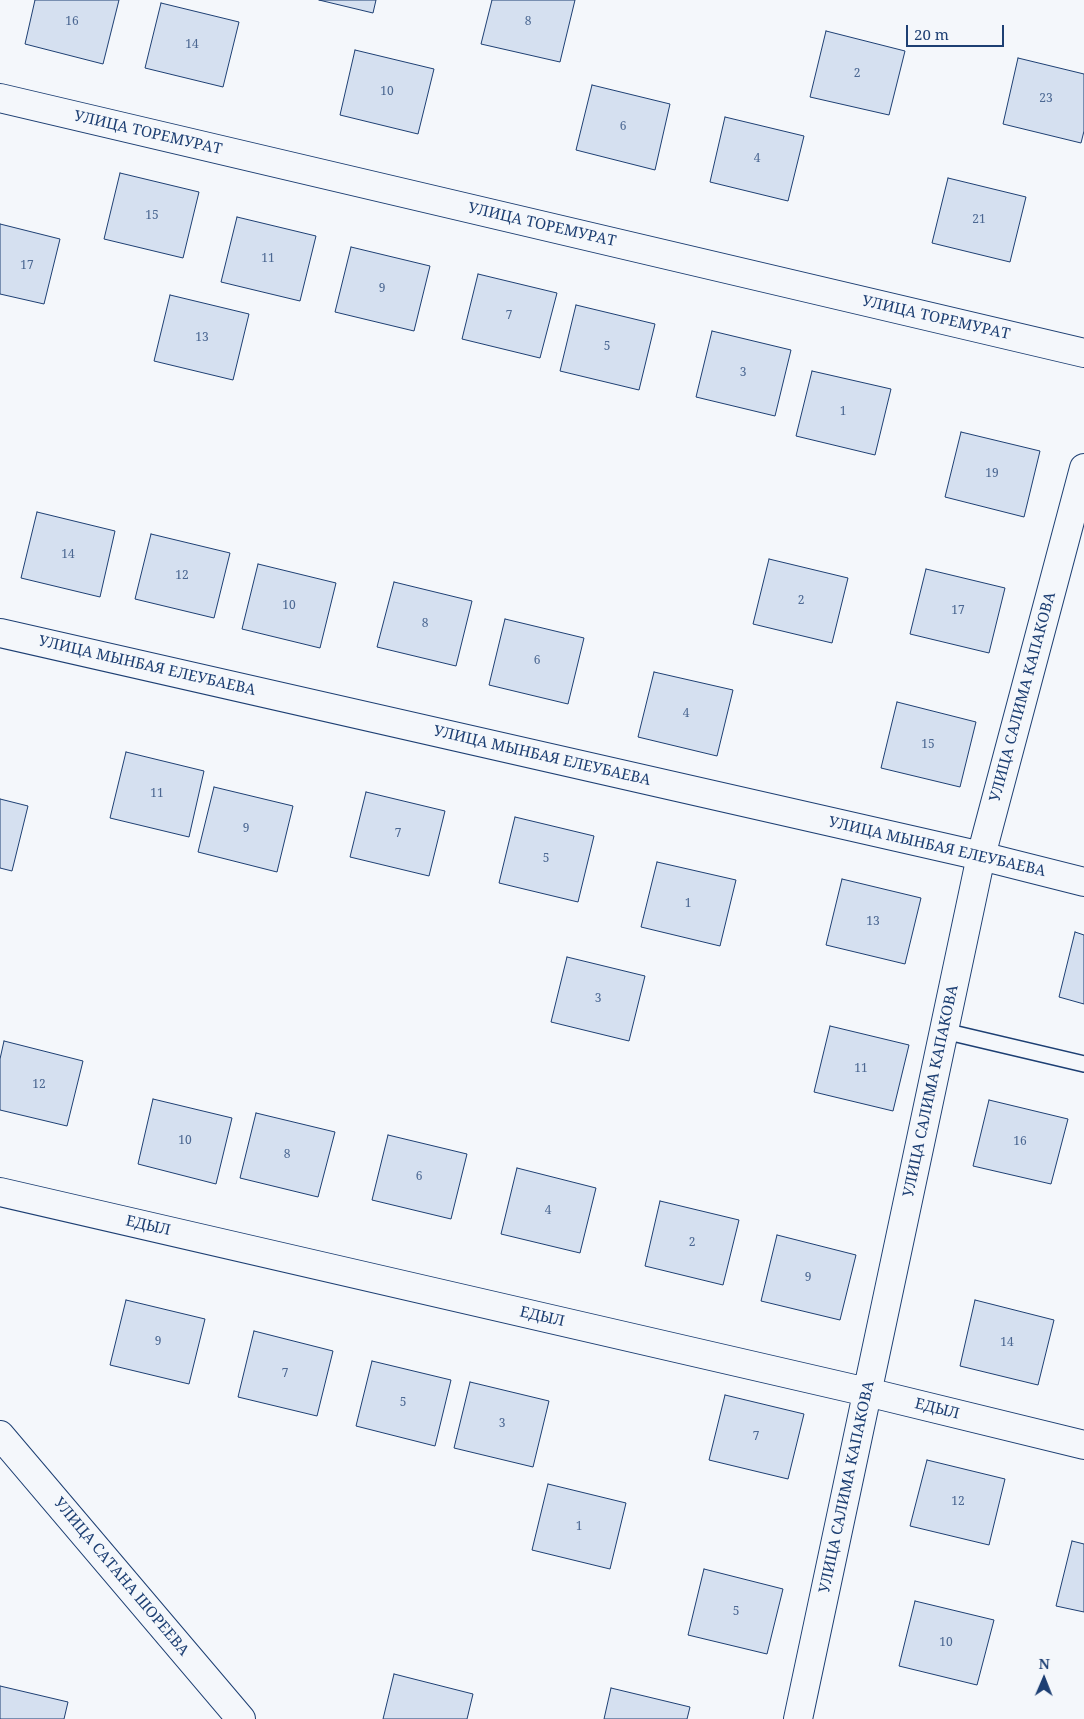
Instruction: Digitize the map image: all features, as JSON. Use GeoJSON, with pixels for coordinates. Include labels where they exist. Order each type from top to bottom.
{"type":"FeatureCollection","features":[{"type":"Feature","properties":{"kind":"street","name":"УЛИЦА ТОРЕМУРАТ"},"geometry":{"type":"LineString","coordinates":[[0,98],[1084,353]]}},
{"type":"Feature","properties":{"kind":"street","name":"УЛИЦА САЛИМА КАПАКОВА"},"geometry":{"type":"LineString","coordinates":[[798,1719],[981,856],[1084,468]]}},
{"type":"Feature","properties":{"kind":"street","name":"УЛИЦА МЫНБАЯ ЕЛЕУБАЕВА"},"geometry":{"type":"LineString","coordinates":[[0,633],[981,856],[1084,882]]}},
{"type":"Feature","properties":{"kind":"street","name":"ЕДЫЛ"},"geometry":{"type":"LineString","coordinates":[[0,1192],[867,1392],[1084,1445]]}},
{"type":"Feature","properties":{"kind":"street","name":"УЛИЦА САТАНА ШОРЕЕВА"},"geometry":{"type":"LineString","coordinates":[[0,1435],[241,1719]]}},
{"type":"Feature","properties":{"kind":"lane"},"geometry":{"type":"LineString","coordinates":[[944,1032],[1084,1064]]}},
{"type":"Feature","properties":{"kind":"building"},"geometry":{"type":"Polygon","coordinates":[[[35,0],[119,0],[103,64],[25,44],[35,0]]]}},
{"type":"Feature","properties":{"kind":"building"},"geometry":{"type":"Polygon","coordinates":[[[319,0],[376,0],[373,13],[319,0]]]}},
{"type":"Feature","properties":{"kind":"building"},"geometry":{"type":"Polygon","coordinates":[[[492,0],[575,0],[560,62],[481,44],[492,0]]]}},
{"type":"Feature","properties":{"kind":"building"},"geometry":{"type":"Polygon","coordinates":[[[161,3],[239,22],[223,87],[145,68],[161,3]]]}},
{"type":"Feature","properties":{"kind":"building"},"geometry":{"type":"Polygon","coordinates":[[[826,31],[905,51],[889,115],[810,97],[826,31]]]}},
{"type":"Feature","properties":{"kind":"building"},"geometry":{"type":"Polygon","coordinates":[[[355,50],[434,69],[418,134],[340,115],[355,50]]]}},
{"type":"Feature","properties":{"kind":"building"},"geometry":{"type":"Polygon","coordinates":[[[1018,58],[1084,74],[1084,131],[1081,143],[1003,124],[1018,58]]]}},
{"type":"Feature","properties":{"kind":"building"},"geometry":{"type":"Polygon","coordinates":[[[592,85],[670,104],[655,170],[576,150],[592,85]]]}},
{"type":"Feature","properties":{"kind":"building"},"geometry":{"type":"Polygon","coordinates":[[[725,117],[804,136],[788,201],[710,182],[725,117]]]}},
{"type":"Feature","properties":{"kind":"building"},"geometry":{"type":"Polygon","coordinates":[[[120,173],[199,192],[183,258],[104,239],[120,173]]]}},
{"type":"Feature","properties":{"kind":"building"},"geometry":{"type":"Polygon","coordinates":[[[948,178],[1026,197],[1010,262],[932,243],[948,178]]]}},
{"type":"Feature","properties":{"kind":"building"},"geometry":{"type":"Polygon","coordinates":[[[237,217],[316,236],[300,301],[221,282],[237,217]]]}},
{"type":"Feature","properties":{"kind":"building"},"geometry":{"type":"Polygon","coordinates":[[[0,224],[60,239],[44,304],[0,294],[0,224]]]}},
{"type":"Feature","properties":{"kind":"building"},"geometry":{"type":"Polygon","coordinates":[[[351,247],[430,266],[414,331],[335,312],[351,247]]]}},
{"type":"Feature","properties":{"kind":"building"},"geometry":{"type":"Polygon","coordinates":[[[478,274],[557,293],[540,358],[462,339],[478,274]]]}},
{"type":"Feature","properties":{"kind":"building"},"geometry":{"type":"Polygon","coordinates":[[[170,295],[249,314],[233,380],[154,361],[170,295]]]}},
{"type":"Feature","properties":{"kind":"building"},"geometry":{"type":"Polygon","coordinates":[[[576,305],[655,324],[639,390],[560,371],[576,305]]]}},
{"type":"Feature","properties":{"kind":"building"},"geometry":{"type":"Polygon","coordinates":[[[712,331],[791,350],[775,416],[696,397],[712,331]]]}},
{"type":"Feature","properties":{"kind":"building"},"geometry":{"type":"Polygon","coordinates":[[[812,371],[891,389],[875,455],[796,436],[812,371]]]}},
{"type":"Feature","properties":{"kind":"building"},"geometry":{"type":"Polygon","coordinates":[[[961,432],[1040,451],[1024,517],[945,497],[961,432]]]}},
{"type":"Feature","properties":{"kind":"building"},"geometry":{"type":"Polygon","coordinates":[[[37,512],[115,531],[100,597],[21,578],[37,512]]]}},
{"type":"Feature","properties":{"kind":"building"},"geometry":{"type":"Polygon","coordinates":[[[151,534],[230,553],[214,618],[135,599],[151,534]]]}},
{"type":"Feature","properties":{"kind":"building"},"geometry":{"type":"Polygon","coordinates":[[[769,559],[848,578],[832,643],[753,624],[769,559]]]}},
{"type":"Feature","properties":{"kind":"building"},"geometry":{"type":"Polygon","coordinates":[[[258,564],[336,583],[320,648],[242,629],[258,564]]]}},
{"type":"Feature","properties":{"kind":"building"},"geometry":{"type":"Polygon","coordinates":[[[926,569],[1005,588],[989,653],[910,634],[926,569]]]}},
{"type":"Feature","properties":{"kind":"building"},"geometry":{"type":"Polygon","coordinates":[[[394,582],[472,601],[456,666],[377,647],[394,582]]]}},
{"type":"Feature","properties":{"kind":"building"},"geometry":{"type":"Polygon","coordinates":[[[505,619],[584,638],[568,704],[489,685],[505,619]]]}},
{"type":"Feature","properties":{"kind":"building"},"geometry":{"type":"Polygon","coordinates":[[[654,672],[733,690],[717,756],[638,737],[654,672]]]}},
{"type":"Feature","properties":{"kind":"building"},"geometry":{"type":"Polygon","coordinates":[[[897,702],[976,722],[960,787],[881,768],[897,702]]]}},
{"type":"Feature","properties":{"kind":"building"},"geometry":{"type":"Polygon","coordinates":[[[126,752],[204,771],[189,837],[110,818],[126,752]]]}},
{"type":"Feature","properties":{"kind":"building"},"geometry":{"type":"Polygon","coordinates":[[[214,787],[293,806],[277,872],[198,852],[214,787]]]}},
{"type":"Feature","properties":{"kind":"building"},"geometry":{"type":"Polygon","coordinates":[[[366,792],[445,811],[429,876],[350,857],[366,792]]]}},
{"type":"Feature","properties":{"kind":"building"},"geometry":{"type":"Polygon","coordinates":[[[0,799],[28,806],[12,871],[0,868],[0,799]]]}},
{"type":"Feature","properties":{"kind":"building"},"geometry":{"type":"Polygon","coordinates":[[[515,817],[594,836],[578,902],[499,883],[515,817]]]}},
{"type":"Feature","properties":{"kind":"building"},"geometry":{"type":"Polygon","coordinates":[[[657,862],[736,880],[720,946],[641,927],[657,862]]]}},
{"type":"Feature","properties":{"kind":"building"},"geometry":{"type":"Polygon","coordinates":[[[842,879],[921,898],[905,964],[826,945],[842,879]]]}},
{"type":"Feature","properties":{"kind":"building"},"geometry":{"type":"Polygon","coordinates":[[[1075,932],[1084,935],[1084,1004],[1059,997],[1075,932]]]}},
{"type":"Feature","properties":{"kind":"building"},"geometry":{"type":"Polygon","coordinates":[[[567,957],[645,976],[629,1041],[551,1022],[567,957]]]}},
{"type":"Feature","properties":{"kind":"building"},"geometry":{"type":"Polygon","coordinates":[[[830,1026],[909,1045],[893,1111],[814,1092],[830,1026]]]}},
{"type":"Feature","properties":{"kind":"building"},"geometry":{"type":"Polygon","coordinates":[[[4,1041],[83,1061],[67,1126],[0,1110],[0,1059],[4,1041]]]}},
{"type":"Feature","properties":{"kind":"building"},"geometry":{"type":"Polygon","coordinates":[[[153,1099],[232,1118],[216,1184],[138,1164],[153,1099]]]}},
{"type":"Feature","properties":{"kind":"building"},"geometry":{"type":"Polygon","coordinates":[[[989,1100],[1068,1119],[1051,1184],[973,1166],[989,1100]]]}},
{"type":"Feature","properties":{"kind":"building"},"geometry":{"type":"Polygon","coordinates":[[[256,1113],[335,1132],[318,1197],[240,1178],[256,1113]]]}},
{"type":"Feature","properties":{"kind":"building"},"geometry":{"type":"Polygon","coordinates":[[[388,1135],[467,1154],[451,1219],[372,1200],[388,1135]]]}},
{"type":"Feature","properties":{"kind":"building"},"geometry":{"type":"Polygon","coordinates":[[[517,1168],[596,1188],[580,1253],[501,1234],[517,1168]]]}},
{"type":"Feature","properties":{"kind":"building"},"geometry":{"type":"Polygon","coordinates":[[[660,1201],[739,1220],[723,1285],[645,1266],[660,1201]]]}},
{"type":"Feature","properties":{"kind":"building"},"geometry":{"type":"Polygon","coordinates":[[[777,1235],[856,1255],[840,1320],[761,1301],[777,1235]]]}},
{"type":"Feature","properties":{"kind":"building"},"geometry":{"type":"Polygon","coordinates":[[[126,1300],[205,1319],[189,1384],[110,1365],[126,1300]]]}},
{"type":"Feature","properties":{"kind":"building"},"geometry":{"type":"Polygon","coordinates":[[[975,1300],[1054,1320],[1038,1385],[960,1366],[975,1300]]]}},
{"type":"Feature","properties":{"kind":"building"},"geometry":{"type":"Polygon","coordinates":[[[254,1331],[333,1351],[317,1416],[238,1397],[254,1331]]]}},
{"type":"Feature","properties":{"kind":"building"},"geometry":{"type":"Polygon","coordinates":[[[372,1361],[451,1380],[435,1446],[356,1426],[372,1361]]]}},
{"type":"Feature","properties":{"kind":"building"},"geometry":{"type":"Polygon","coordinates":[[[470,1382],[549,1401],[533,1467],[454,1448],[470,1382]]]}},
{"type":"Feature","properties":{"kind":"building"},"geometry":{"type":"Polygon","coordinates":[[[725,1395],[804,1414],[788,1479],[709,1460],[725,1395]]]}},
{"type":"Feature","properties":{"kind":"building"},"geometry":{"type":"Polygon","coordinates":[[[927,1460],[1005,1479],[989,1545],[910,1526],[927,1460]]]}},
{"type":"Feature","properties":{"kind":"building"},"geometry":{"type":"Polygon","coordinates":[[[548,1484],[626,1503],[610,1569],[532,1550],[548,1484]]]}},
{"type":"Feature","properties":{"kind":"building"},"geometry":{"type":"Polygon","coordinates":[[[1072,1541],[1084,1544],[1084,1612],[1056,1606],[1072,1541]]]}},
{"type":"Feature","properties":{"kind":"building"},"geometry":{"type":"Polygon","coordinates":[[[704,1569],[783,1589],[767,1654],[688,1635],[704,1569]]]}},
{"type":"Feature","properties":{"kind":"building"},"geometry":{"type":"Polygon","coordinates":[[[915,1601],[994,1620],[977,1685],[899,1666],[915,1601]]]}},
{"type":"Feature","properties":{"kind":"building"},"geometry":{"type":"Polygon","coordinates":[[[394,1674],[473,1694],[467,1719],[383,1719],[394,1674]]]}},
{"type":"Feature","properties":{"kind":"building"},"geometry":{"type":"Polygon","coordinates":[[[0,1686],[68,1702],[64,1719],[0,1719],[0,1686]]]}},
{"type":"Feature","properties":{"kind":"building"},"geometry":{"type":"Polygon","coordinates":[[[611,1688],[690,1707],[687,1719],[604,1719],[611,1688]]]}}]}
